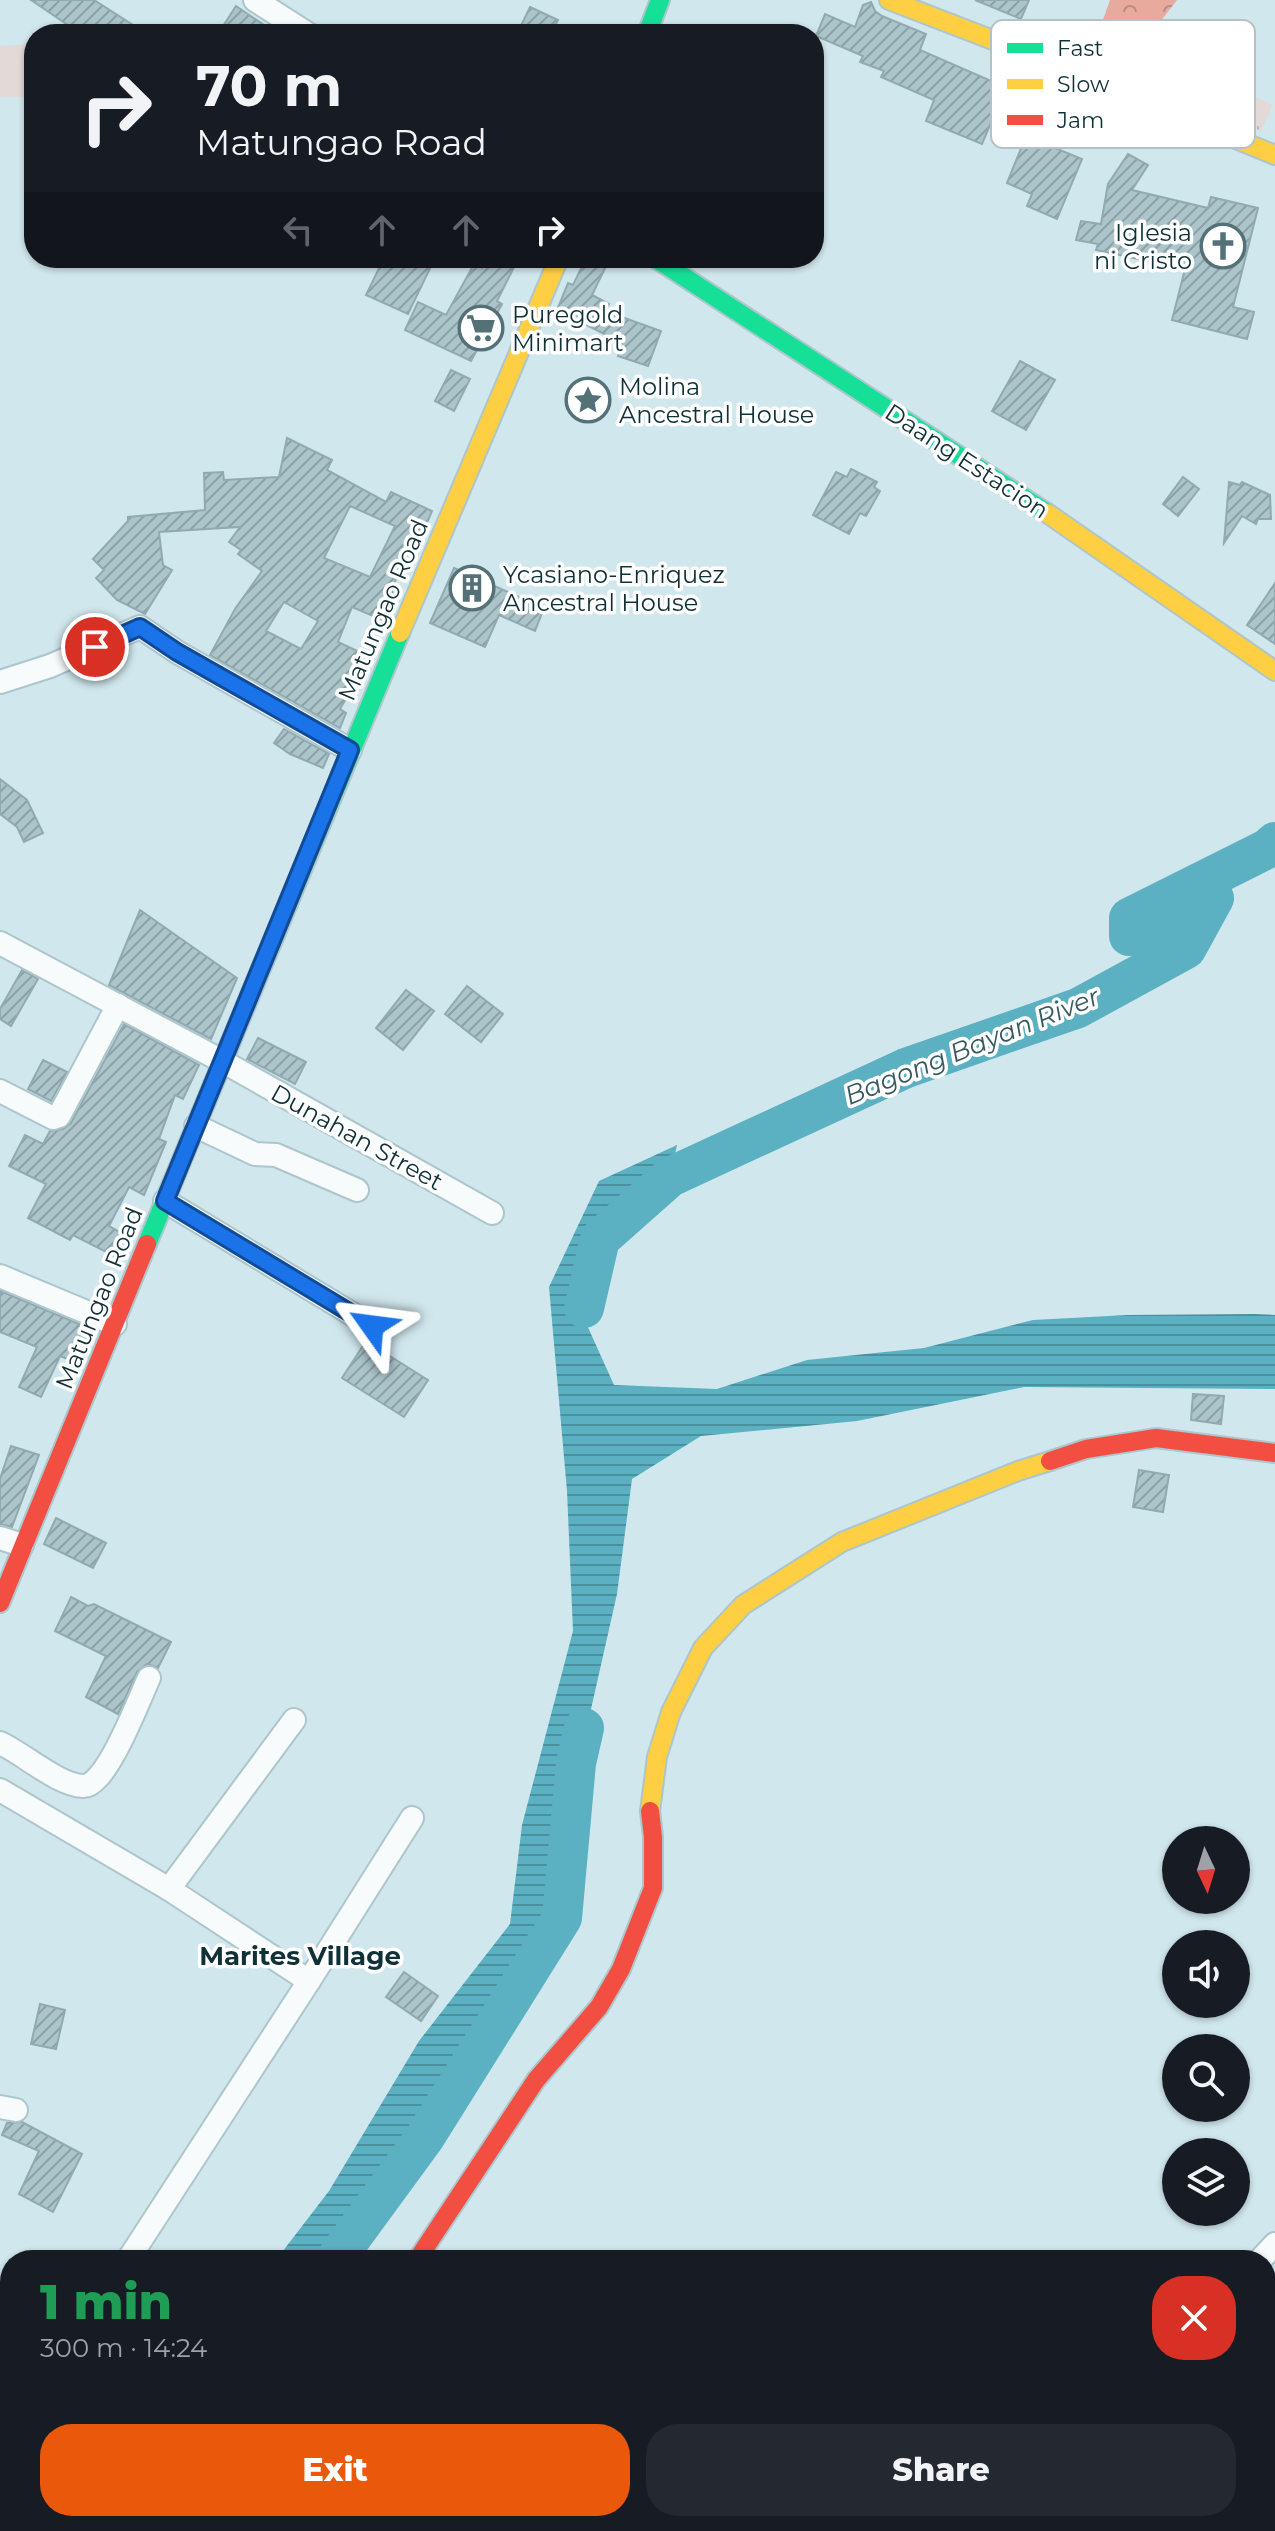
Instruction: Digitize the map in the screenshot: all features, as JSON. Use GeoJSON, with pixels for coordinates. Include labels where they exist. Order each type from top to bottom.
{"type":"FeatureCollection","features":[{"type":"Feature","properties":{"kind":"street"},"geometry":{"type":"LineString","coordinates":[[255,0],[292,24]]}},
{"type":"Feature","properties":{"kind":"street"},"geometry":{"type":"LineString","coordinates":[[651,24],[660,0]]}},
{"type":"Feature","properties":{"kind":"street"},"geometry":{"type":"LineString","coordinates":[[889,0],[991,39]]}},
{"type":"Feature","properties":{"kind":"street"},"geometry":{"type":"LineString","coordinates":[[1255,147],[1275,155]]}},
{"type":"Feature","properties":{"kind":"street","name":"Matungao Road"},"geometry":{"type":"LineString","coordinates":[[0,1603],[11,1542],[115,1324],[350,750],[555,268]]}},
{"type":"Feature","properties":{"kind":"street","name":"Daang Estacion"},"geometry":{"type":"LineString","coordinates":[[670,268],[1048,514],[1275,671]]}},
{"type":"Feature","properties":{"kind":"street"},"geometry":{"type":"LineString","coordinates":[[0,682],[50,666],[140,627],[177,652],[350,750]]}},
{"type":"Feature","properties":{"kind":"street","name":"Dunahan Street"},"geometry":{"type":"LineString","coordinates":[[0,943],[222,1061],[492,1213]]}},
{"type":"Feature","properties":{"kind":"street"},"geometry":{"type":"LineString","coordinates":[[0,1091],[53,1118],[59,1116],[118,1005]]}},
{"type":"Feature","properties":{"kind":"street"},"geometry":{"type":"LineString","coordinates":[[196,1126],[255,1154],[276,1155],[357,1190]]}},
{"type":"Feature","properties":{"kind":"street"},"geometry":{"type":"LineString","coordinates":[[165,1201],[372,1326]]}},
{"type":"Feature","properties":{"kind":"street"},"geometry":{"type":"LineString","coordinates":[[0,1276],[115,1324]]}},
{"type":"Feature","properties":{"kind":"street"},"geometry":{"type":"LineString","coordinates":[[424,2250],[536,2080],[599,2007],[621,1969],[653,1888],[649,1803],[657,1757],[671,1712],[703,1648],[743,1605],[842,1542],[1018,1471],[1086,1449],[1156,1438],[1275,1453]]}},
{"type":"Feature","properties":{"kind":"street"},"geometry":{"type":"LineString","coordinates":[[0,1743],[66,1781],[84,1787],[94,1784],[108,1767],[149,1678]]}},
{"type":"Feature","properties":{"kind":"street"},"geometry":{"type":"LineString","coordinates":[[169,1889],[294,1720]]}},
{"type":"Feature","properties":{"kind":"street"},"geometry":{"type":"LineString","coordinates":[[0,1790],[169,1889],[309,1981]]}},
{"type":"Feature","properties":{"kind":"street"},"geometry":{"type":"LineString","coordinates":[[134,2250],[412,1818]]}},
{"type":"Feature","properties":{"kind":"green space"},"geometry":{"type":"Polygon","coordinates":[[[1110,0],[1177,0],[1162,20],[1103,20],[1110,0]]]}},
{"type":"Feature","properties":{"kind":"green space"},"geometry":{"type":"Polygon","coordinates":[[[24,45],[24,97],[0,97],[0,46],[24,45]]]}},
{"type":"Feature","properties":{"kind":"green space"},"geometry":{"type":"Polygon","coordinates":[[[1255,97],[1273,105],[1261,131],[1255,128],[1255,97]]]}},
{"type":"Feature","properties":{"kind":"water"},"geometry":{"type":"Polygon","coordinates":[[[677,1145],[668,1187],[597,1253],[586,1323],[614,1385],[717,1389],[807,1360],[924,1348],[1033,1320],[1128,1315],[1255,1314],[1275,1315],[1275,1389],[1024,1387],[857,1421],[701,1436],[632,1479],[617,1594],[570,1802],[546,1956],[482,2025],[429,2139],[331,2250],[284,2250],[329,2191],[419,2041],[510,1924],[522,1825],[573,1631],[567,1491],[549,1287],[599,1181],[677,1145]]]}},
{"type":"Feature","properties":{"kind":"building"},"geometry":{"type":"Polygon","coordinates":[[[31,0],[94,0],[131,24],[66,24],[31,0]]]}},
{"type":"Feature","properties":{"kind":"building"},"geometry":{"type":"Polygon","coordinates":[[[975,0],[1029,0],[1021,19],[975,0]]]}},
{"type":"Feature","properties":{"kind":"building"},"geometry":{"type":"Polygon","coordinates":[[[871,2],[875,11],[882,16],[926,34],[920,50],[991,81],[991,123],[982,144],[926,121],[934,100],[881,77],[884,71],[860,62],[863,56],[824,39],[824,24],[821,24],[825,14],[855,27],[863,5],[871,2]]]}},
{"type":"Feature","properties":{"kind":"building"},"geometry":{"type":"Polygon","coordinates":[[[236,6],[262,24],[224,24],[236,6]]]}},
{"type":"Feature","properties":{"kind":"building"},"geometry":{"type":"Polygon","coordinates":[[[530,7],[558,20],[556,24],[522,24],[530,7]]]}},
{"type":"Feature","properties":{"kind":"building"},"geometry":{"type":"Polygon","coordinates":[[[1021,148],[1055,148],[1082,159],[1057,219],[1027,206],[1032,194],[1007,183],[1021,148]]]}},
{"type":"Feature","properties":{"kind":"building"},"geometry":{"type":"Polygon","coordinates":[[[1128,154],[1148,165],[1132,190],[1208,208],[1211,197],[1258,208],[1233,307],[1254,312],[1247,339],[1172,320],[1185,269],[1096,250],[1098,244],[1076,240],[1081,221],[1101,224],[1108,184],[1128,154]]]}},
{"type":"Feature","properties":{"kind":"building"},"geometry":{"type":"Polygon","coordinates":[[[379,268],[430,268],[408,314],[366,295],[379,268]]]}},
{"type":"Feature","properties":{"kind":"building"},"geometry":{"type":"Polygon","coordinates":[[[472,268],[514,268],[497,301],[502,304],[471,361],[405,330],[418,302],[446,315],[472,268]]]}},
{"type":"Feature","properties":{"kind":"building"},"geometry":{"type":"Polygon","coordinates":[[[581,268],[605,268],[592,295],[609,304],[605,311],[661,331],[648,366],[618,356],[622,343],[557,310],[568,283],[573,285],[581,268]]]}},
{"type":"Feature","properties":{"kind":"building"},"geometry":{"type":"Polygon","coordinates":[[[1020,361],[1055,380],[1026,430],[992,411],[1020,361]]]}},
{"type":"Feature","properties":{"kind":"building"},"geometry":{"type":"Polygon","coordinates":[[[451,370],[470,379],[454,411],[435,401],[451,370]]]}},
{"type":"Feature","properties":{"kind":"building"},"geometry":{"type":"Polygon","coordinates":[[[287,438],[332,460],[327,470],[386,502],[391,492],[432,511],[421,537],[416,535],[393,586],[399,589],[385,621],[352,607],[338,642],[370,657],[340,709],[346,713],[340,728],[210,655],[235,609],[262,571],[238,554],[241,550],[229,542],[240,527],[159,532],[163,565],[172,570],[145,614],[117,600],[96,578],[104,570],[93,559],[128,521],[128,517],[205,510],[204,473],[223,472],[224,480],[279,477],[287,438]],[[350,506],[324,558],[370,577],[395,526],[350,506]],[[284,602],[266,631],[301,649],[318,621],[284,602]]]}},
{"type":"Feature","properties":{"kind":"building"},"geometry":{"type":"Polygon","coordinates":[[[851,469],[877,482],[874,487],[880,491],[866,516],[860,513],[849,534],[813,515],[836,472],[847,477],[851,469]]]}},
{"type":"Feature","properties":{"kind":"building"},"geometry":{"type":"Polygon","coordinates":[[[1183,477],[1199,489],[1178,516],[1163,504],[1183,477]]]}},
{"type":"Feature","properties":{"kind":"building"},"geometry":{"type":"Polygon","coordinates":[[[1229,482],[1240,485],[1242,482],[1270,495],[1271,519],[1258,519],[1256,524],[1242,516],[1224,543],[1229,482]]]}},
{"type":"Feature","properties":{"kind":"building","name":"Ycasiano-Enriquez Ancestral House"},"geometry":{"type":"Polygon","coordinates":[[[454,568],[544,608],[535,631],[499,615],[485,647],[430,623],[454,568]]]}},
{"type":"Feature","properties":{"kind":"building"},"geometry":{"type":"Polygon","coordinates":[[[1275,583],[1275,644],[1247,625],[1275,583]]]}},
{"type":"Feature","properties":{"kind":"building"},"geometry":{"type":"Polygon","coordinates":[[[284,729],[329,754],[323,768],[290,754],[274,743],[284,729]]]}},
{"type":"Feature","properties":{"kind":"building"},"geometry":{"type":"Polygon","coordinates":[[[0,779],[27,800],[43,833],[24,842],[17,827],[0,814],[0,779]]]}},
{"type":"Feature","properties":{"kind":"building"},"geometry":{"type":"Polygon","coordinates":[[[140,910],[237,978],[211,1039],[109,985],[140,910]]]}},
{"type":"Feature","properties":{"kind":"building"},"geometry":{"type":"Polygon","coordinates":[[[22,970],[38,979],[11,1026],[0,1019],[0,1009],[22,970]]]}},
{"type":"Feature","properties":{"kind":"building"},"geometry":{"type":"Polygon","coordinates":[[[467,986],[503,1014],[481,1042],[445,1014],[467,986]]]}},
{"type":"Feature","properties":{"kind":"building"},"geometry":{"type":"Polygon","coordinates":[[[406,990],[434,1011],[403,1050],[376,1028],[406,990]]]}},
{"type":"Feature","properties":{"kind":"building"},"geometry":{"type":"Polygon","coordinates":[[[124,1024],[199,1065],[183,1099],[175,1095],[159,1139],[166,1142],[144,1195],[129,1187],[109,1226],[125,1235],[114,1256],[73,1235],[70,1240],[28,1218],[46,1184],[9,1166],[25,1135],[43,1144],[50,1131],[63,1129],[71,1123],[124,1024]]]}},
{"type":"Feature","properties":{"kind":"building"},"geometry":{"type":"Polygon","coordinates":[[[258,1038],[306,1062],[295,1084],[247,1059],[258,1038]]]}},
{"type":"Feature","properties":{"kind":"building"},"geometry":{"type":"Polygon","coordinates":[[[43,1060],[67,1072],[51,1101],[28,1089],[43,1060]]]}},
{"type":"Feature","properties":{"kind":"building"},"geometry":{"type":"Polygon","coordinates":[[[0,1291],[93,1330],[78,1363],[60,1356],[41,1397],[19,1387],[37,1347],[0,1332],[0,1291]]]}},
{"type":"Feature","properties":{"kind":"building"},"geometry":{"type":"Polygon","coordinates":[[[366,1341],[428,1380],[404,1417],[342,1378],[366,1341]]]}},
{"type":"Feature","properties":{"kind":"building"},"geometry":{"type":"Polygon","coordinates":[[[1193,1394],[1224,1396],[1221,1424],[1191,1420],[1193,1394]]]}},
{"type":"Feature","properties":{"kind":"building"},"geometry":{"type":"Polygon","coordinates":[[[11,1446],[39,1455],[12,1527],[0,1524],[0,1479],[11,1446]]]}},
{"type":"Feature","properties":{"kind":"building"},"geometry":{"type":"Polygon","coordinates":[[[1139,1470],[1169,1475],[1163,1512],[1133,1507],[1139,1470]]]}},
{"type":"Feature","properties":{"kind":"building"},"geometry":{"type":"Polygon","coordinates":[[[56,1518],[106,1543],[93,1568],[44,1544],[56,1518]]]}},
{"type":"Feature","properties":{"kind":"building"},"geometry":{"type":"Polygon","coordinates":[[[71,1597],[88,1606],[94,1604],[171,1642],[158,1668],[147,1664],[137,1672],[118,1714],[86,1697],[106,1656],[55,1631],[71,1597]]]}},
{"type":"Feature","properties":{"kind":"building"},"geometry":{"type":"Polygon","coordinates":[[[404,1972],[438,1996],[421,2021],[386,1997],[404,1972]]]}},
{"type":"Feature","properties":{"kind":"building"},"geometry":{"type":"Polygon","coordinates":[[[40,2004],[65,2010],[56,2049],[31,2044],[40,2004]]]}},
{"type":"Feature","properties":{"kind":"building"},"geometry":{"type":"Polygon","coordinates":[[[22,2122],[82,2154],[53,2212],[19,2194],[39,2151],[2,2135],[7,2123],[22,2122]]]}},
{"type":"Feature","properties":{"kind":"waterway","name":"Bagong Bayan River"},"geometry":{"type":"LineString","coordinates":[[584,1308],[600,1239],[670,1177],[906,1068],[1078,1008],[1186,949],[1214,898],[1129,936],[1129,918],[1267,849],[1275,842]]}},
{"type":"Feature","properties":{"kind":"waterway"},"geometry":{"type":"LineString","coordinates":[[342,2250],[425,2137],[562,1918],[576,1763],[584,1728]]}},
{"type":"Feature","properties":{"kind":"traffic: fast"},"geometry":{"type":"LineString","coordinates":[[651,24],[660,0]]}},
{"type":"Feature","properties":{"kind":"traffic: fast"},"geometry":{"type":"LineString","coordinates":[[670,268],[1047,513]]}},
{"type":"Feature","properties":{"kind":"traffic: fast"},"geometry":{"type":"LineString","coordinates":[[147,1244],[400,633]]}},
{"type":"Feature","properties":{"kind":"traffic: slow"},"geometry":{"type":"LineString","coordinates":[[889,0],[991,39]]}},
{"type":"Feature","properties":{"kind":"traffic: slow"},"geometry":{"type":"LineString","coordinates":[[1255,147],[1275,155]]}},
{"type":"Feature","properties":{"kind":"traffic: slow"},"geometry":{"type":"LineString","coordinates":[[400,633],[555,268]]}},
{"type":"Feature","properties":{"kind":"traffic: slow"},"geometry":{"type":"LineString","coordinates":[[1047,513],[1275,671]]}},
{"type":"Feature","properties":{"kind":"traffic: slow"},"geometry":{"type":"LineString","coordinates":[[650,1811],[657,1757],[671,1712],[703,1648],[743,1605],[842,1542],[1050,1461]]}},
{"type":"Feature","properties":{"kind":"traffic: jam"},"geometry":{"type":"LineString","coordinates":[[0,1603],[147,1244]]}},
{"type":"Feature","properties":{"kind":"traffic: jam"},"geometry":{"type":"LineString","coordinates":[[1050,1461],[1086,1449],[1156,1438],[1275,1453]]}},
{"type":"Feature","properties":{"kind":"traffic: jam"},"geometry":{"type":"LineString","coordinates":[[424,2250],[536,2080],[599,2007],[621,1969],[653,1888],[650,1811]]}},
{"type":"Feature","properties":{"kind":"place","name":"Iglesia ni Cristo"},"geometry":{"type":"Point","coordinates":[1223,246]}},
{"type":"Feature","properties":{"kind":"place","name":"Puregold Minimart"},"geometry":{"type":"Point","coordinates":[481,328]}},
{"type":"Feature","properties":{"kind":"place","name":"Molina Ancestral House"},"geometry":{"type":"Point","coordinates":[588,400]}},
{"type":"Feature","properties":{"kind":"place","name":"Ycasiano-Enriquez Ancestral House"},"geometry":{"type":"Point","coordinates":[472,588]}},
{"type":"Feature","properties":{"kind":"district","name":"Marites Village"},"geometry":{"type":"Point","coordinates":[300,1956]}},
{"type":"Feature","properties":{"kind":"route"},"geometry":{"type":"LineString","coordinates":[[95,647],[140,627],[177,652],[350,750],[165,1201],[372,1326]]}}]}
